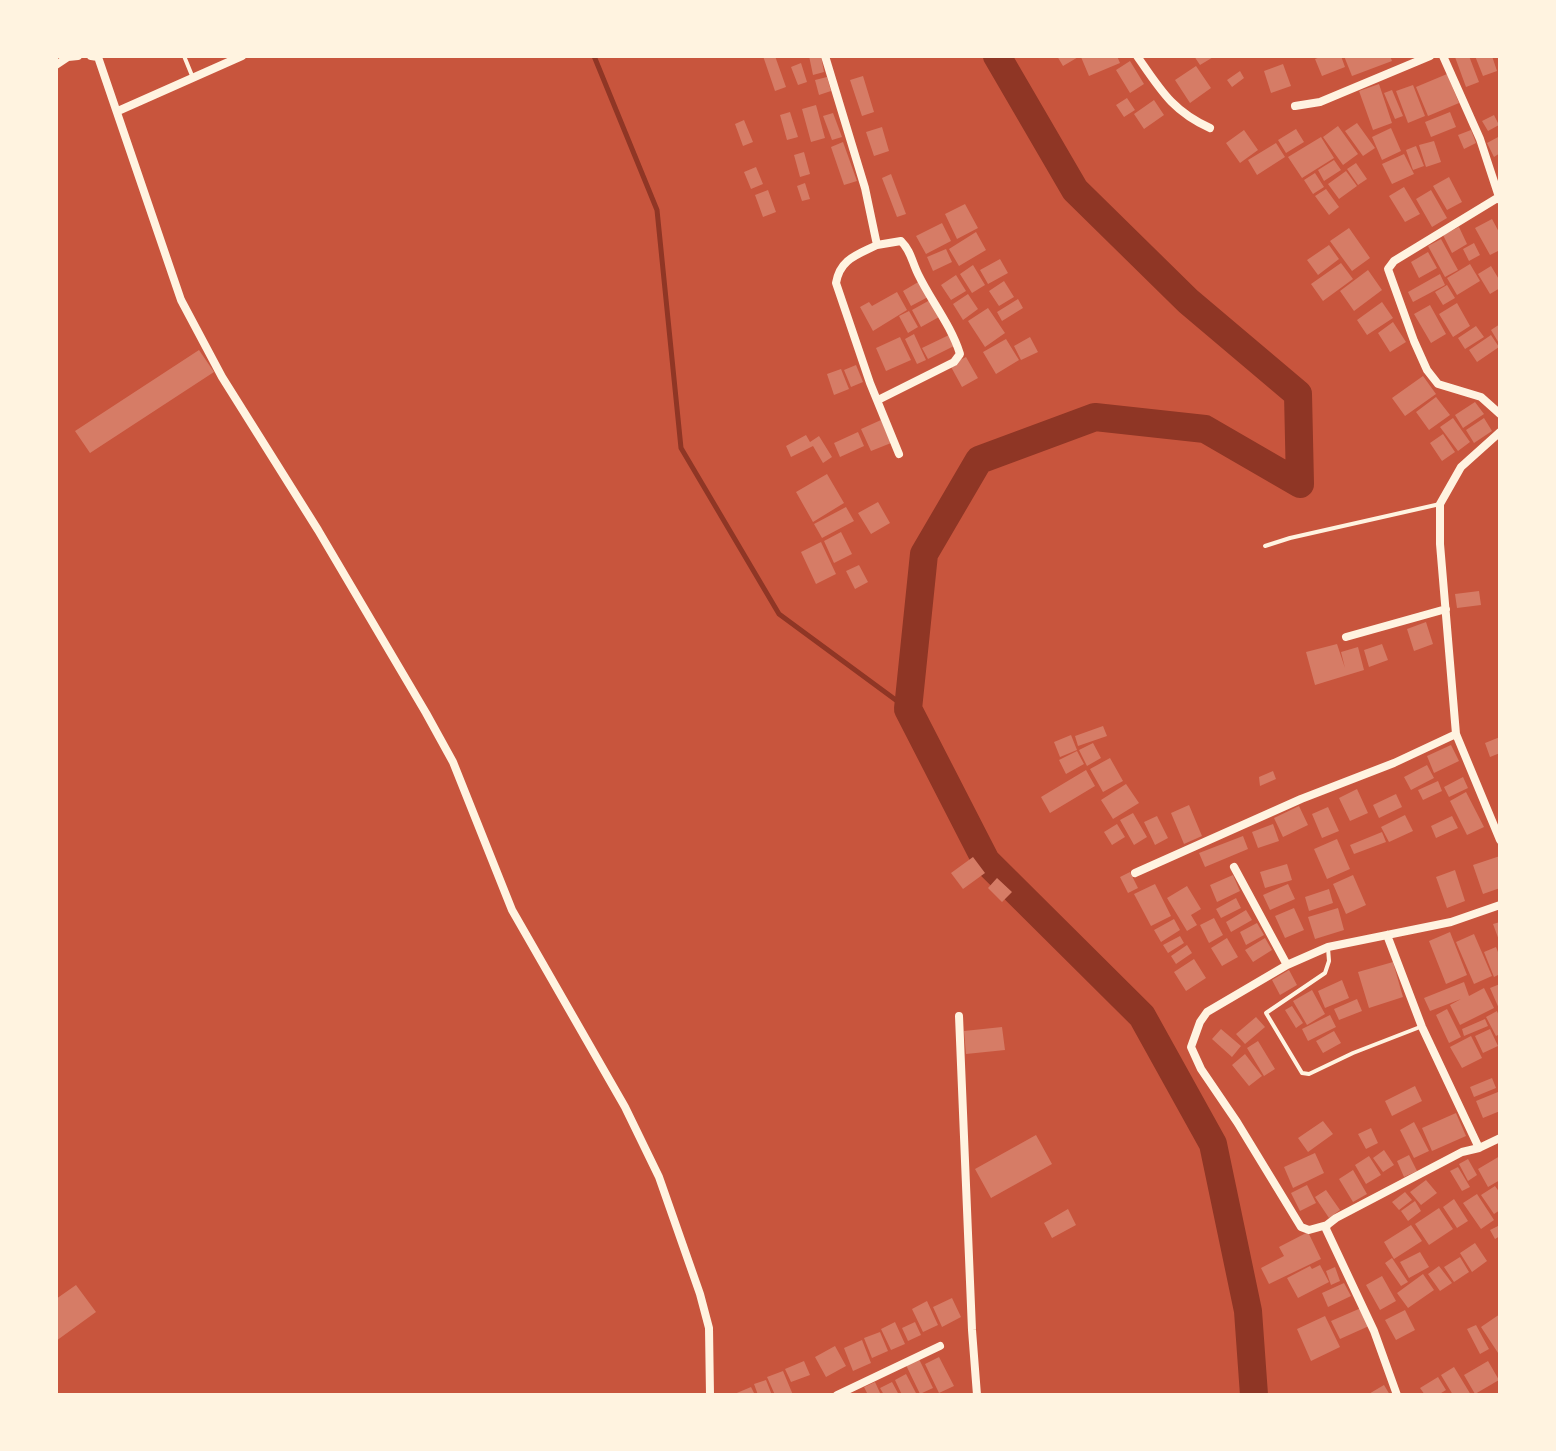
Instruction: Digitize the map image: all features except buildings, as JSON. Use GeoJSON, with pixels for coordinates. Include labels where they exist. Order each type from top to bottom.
{"type":"FeatureCollection","features":[{"type":"Feature","properties":{"kind":"street"},"geometry":{"type":"LineString","coordinates":[[56,65],[68,57],[78,56]]}},
{"type":"Feature","properties":{"kind":"street"},"geometry":{"type":"LineString","coordinates":[[91,56],[98,56],[181,300],[222,377],[318,530],[433,725],[453,762],[512,910],[625,1107],[659,1177],[709,1328],[710,1395]]}},
{"type":"Feature","properties":{"kind":"street"},"geometry":{"type":"LineString","coordinates":[[118,111],[242,56]]}},
{"type":"Feature","properties":{"kind":"street"},"geometry":{"type":"LineString","coordinates":[[825,56],[865,188],[877,245]]}},
{"type":"Feature","properties":{"kind":"street"},"geometry":{"type":"LineString","coordinates":[[1137,56],[1169,100],[1188,118],[1210,128]]}},
{"type":"Feature","properties":{"kind":"street"},"geometry":{"type":"LineString","coordinates":[[1295,106],[1320,102],[1430,56]]}},
{"type":"Feature","properties":{"kind":"street"},"geometry":{"type":"LineString","coordinates":[[1443,56],[1480,139],[1497,184],[1499,199],[1394,261],[1388,269],[1427,370],[1438,384],[1481,397],[1500,414]]}},
{"type":"Feature","properties":{"kind":"street"},"geometry":{"type":"LineString","coordinates":[[878,400],[954,362],[960,354],[908,248],[901,241],[877,245],[849,259],[839,269],[836,283],[870,383],[899,454]]}},
{"type":"Feature","properties":{"kind":"street"},"geometry":{"type":"LineString","coordinates":[[1500,432],[1461,467],[1440,504],[1440,544],[1456,734],[1500,840]]}},
{"type":"Feature","properties":{"kind":"street"},"geometry":{"type":"LineString","coordinates":[[1346,637],[1446,609]]}},
{"type":"Feature","properties":{"kind":"street"},"geometry":{"type":"LineString","coordinates":[[1135,873],[1456,734]]}},
{"type":"Feature","properties":{"kind":"street"},"geometry":{"type":"LineString","coordinates":[[1234,867],[1287,965]]}},
{"type":"Feature","properties":{"kind":"street"},"geometry":{"type":"LineString","coordinates":[[1500,905],[1451,922],[1328,947],[1287,965],[1207,1012],[1191,1047],[1201,1069],[1301,1227],[1309,1230],[1327,1225],[1462,1152],[1500,1138]]}},
{"type":"Feature","properties":{"kind":"street"},"geometry":{"type":"LineString","coordinates":[[1387,935],[1422,1027],[1479,1148]]}},
{"type":"Feature","properties":{"kind":"street"},"geometry":{"type":"LineString","coordinates":[[959,1016],[977,1395]]}},
{"type":"Feature","properties":{"kind":"street"},"geometry":{"type":"LineString","coordinates":[[1327,1225],[1326,1229],[1374,1331],[1397,1395]]}},
{"type":"Feature","properties":{"kind":"street"},"geometry":{"type":"LineString","coordinates":[[837,1395],[940,1346]]}},
{"type":"Feature","properties":{"kind":"lane"},"geometry":{"type":"LineString","coordinates":[[184,56],[193,78]]}},
{"type":"Feature","properties":{"kind":"lane"},"geometry":{"type":"LineString","coordinates":[[1265,546],[1440,504]]}},
{"type":"Feature","properties":{"kind":"lane"},"geometry":{"type":"LineString","coordinates":[[1328,947],[1329,961],[1325,973],[1266,1013],[1302,1073],[1309,1074],[1353,1053],[1422,1027]]}},
{"type":"Feature","properties":{"kind":"waterway"},"geometry":{"type":"LineString","coordinates":[[594,56],[657,210],[681,448],[779,614],[908,709]]}},
{"type":"Feature","properties":{"kind":"waterway"},"geometry":{"type":"LineString","coordinates":[[997,56],[1075,190],[1188,301],[1298,394],[1300,484],[1205,429],[1095,417],[979,460],[924,554],[908,709],[986,861],[1142,1016],[1213,1144],[1248,1311],[1254,1395]]}}]}
